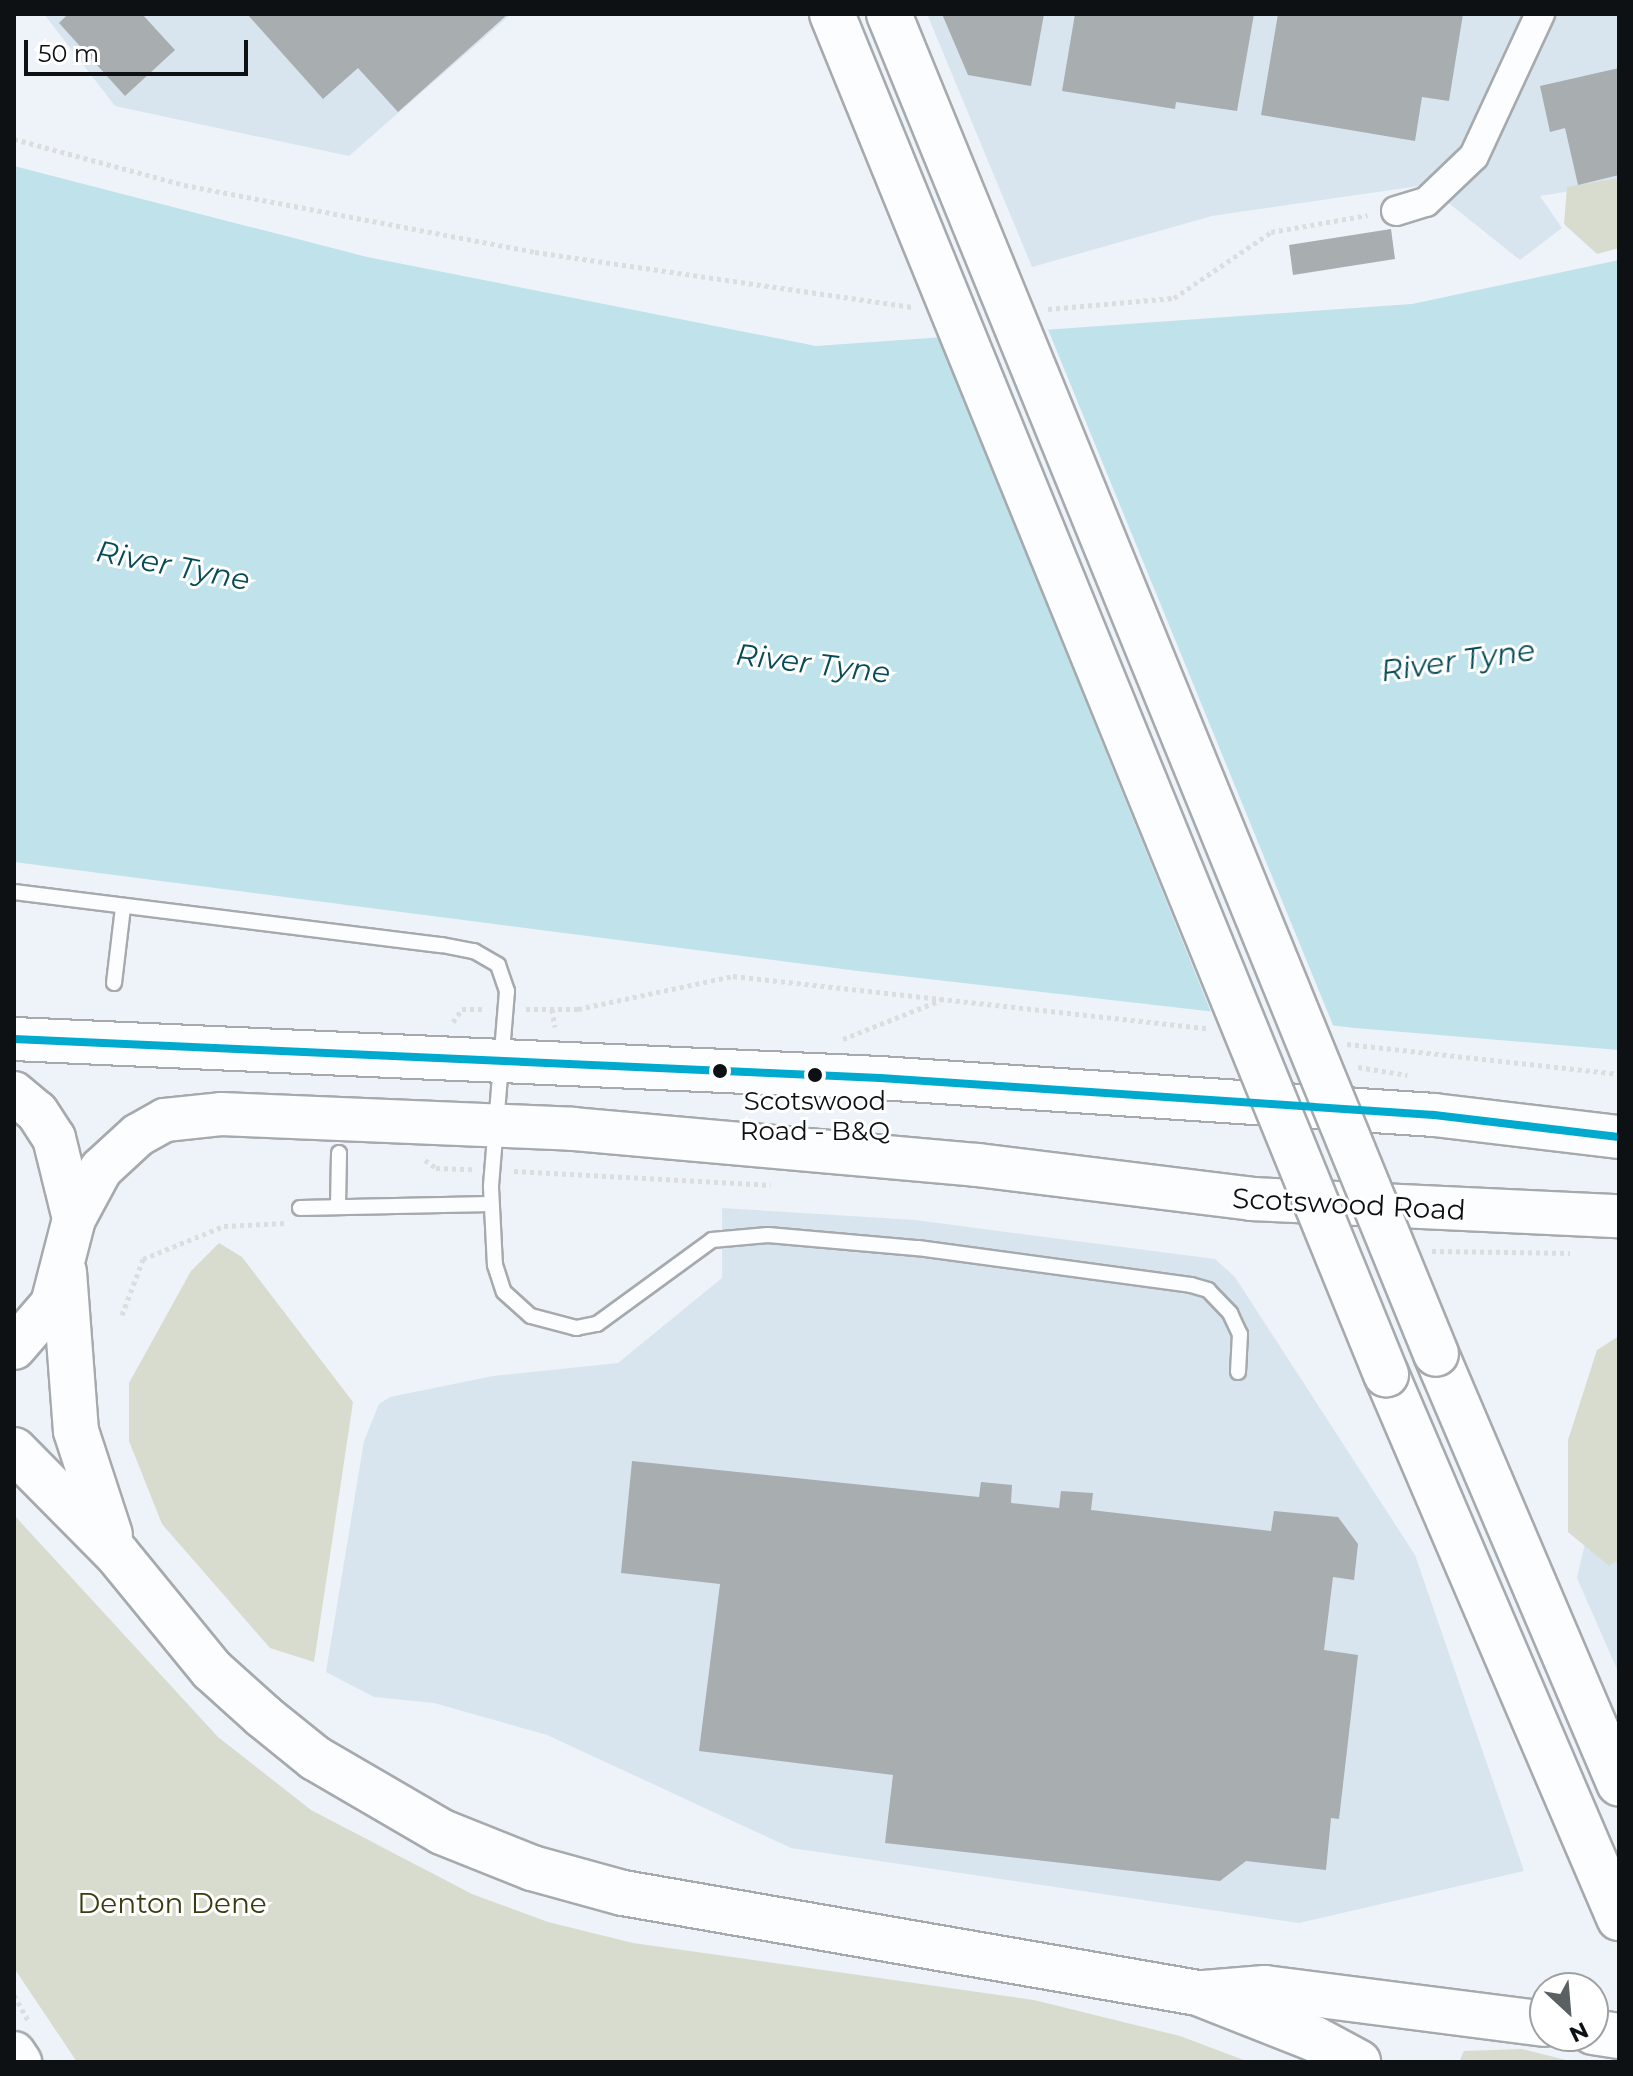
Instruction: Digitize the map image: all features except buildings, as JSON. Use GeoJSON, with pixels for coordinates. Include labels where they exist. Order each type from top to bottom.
{"type":"FeatureCollection","features":[{"type":"Feature","properties":{"kind":"highway"},"geometry":{"type":"LineString","coordinates":[[832,14],[1386,1374],[1619,1918]]}},
{"type":"Feature","properties":{"kind":"highway"},"geometry":{"type":"LineString","coordinates":[[889,14],[1436,1354],[1619,1784]]}},
{"type":"Feature","properties":{"kind":"highway"},"geometry":{"type":"LineString","coordinates":[[64,1272],[76,1431],[91,1491],[117,1554]]}},
{"type":"Feature","properties":{"kind":"highway"},"geometry":{"type":"LineString","coordinates":[[14,1450],[117,1554],[172,1626],[263,1716],[315,1758],[442,1832],[532,1868],[637,1896],[1198,1993],[1315,2039],[1358,2062]]}},
{"type":"Feature","properties":{"kind":"highway"},"geometry":{"type":"LineString","coordinates":[[1198,1993],[1265,1988],[1529,2022]]}},
{"type":"Feature","properties":{"kind":"main road"},"geometry":{"type":"LineString","coordinates":[[25,1043],[502,1060],[880,1078],[1418,1114],[1619,1137]]}},
{"type":"Feature","properties":{"kind":"main road"},"geometry":{"type":"LineString","coordinates":[[14,1093],[37,1112],[54,1138],[74,1219],[64,1272],[41,1322],[14,1348]]}},
{"type":"Feature","properties":{"kind":"main road","name":"Scotswood Road"},"geometry":{"type":"LineString","coordinates":[[74,1219],[115,1153],[165,1120],[221,1114],[496,1125],[977,1165],[1252,1199],[1619,1216]]}},
{"type":"Feature","properties":{"kind":"main road"},"geometry":{"type":"LineString","coordinates":[[14,2053],[20,2062]]}},
{"type":"Feature","properties":{"kind":"street"},"geometry":{"type":"LineString","coordinates":[[1396,211],[1426,202],[1474,156],[1540,14]]}},
{"type":"Feature","properties":{"kind":"lane"},"geometry":{"type":"LineString","coordinates":[[14,892],[474,951],[498,965],[506,980],[491,1204],[495,1265],[504,1292],[517,1307],[555,1325],[576,1328],[613,1316],[712,1240],[768,1235],[918,1248],[1191,1285],[1208,1290],[1230,1313],[1240,1334],[1238,1372]]}},
{"type":"Feature","properties":{"kind":"lane"},"geometry":{"type":"LineString","coordinates":[[114,983],[123,908]]}},
{"type":"Feature","properties":{"kind":"lane"},"geometry":{"type":"LineString","coordinates":[[338,1206],[339,1153]]}},
{"type":"Feature","properties":{"kind":"lane"},"geometry":{"type":"LineString","coordinates":[[300,1208],[491,1204]]}},
{"type":"Feature","properties":{"kind":"path"},"geometry":{"type":"LineString","coordinates":[[14,139],[184,185],[520,249],[927,307]]}},
{"type":"Feature","properties":{"kind":"path"},"geometry":{"type":"LineString","coordinates":[[1034,309],[1174,298],[1271,232],[1396,211]]}},
{"type":"Feature","properties":{"kind":"path"},"geometry":{"type":"LineString","coordinates":[[552,1009],[578,1009],[733,976],[1215,1029]]}},
{"type":"Feature","properties":{"kind":"path"},"geometry":{"type":"LineString","coordinates":[[1340,1043],[1619,1074]]}},
{"type":"Feature","properties":{"kind":"path"},"geometry":{"type":"LineString","coordinates":[[122,1315],[143,1259],[224,1226],[285,1223],[300,1208]]}},
{"type":"Feature","properties":{"kind":"shaded area"},"geometry":{"type":"Polygon","coordinates":[[[44,14],[511,14],[349,156],[115,106],[44,14]]]}},
{"type":"Feature","properties":{"kind":"shaded area"},"geometry":{"type":"Polygon","coordinates":[[[927,14],[1619,14],[1619,183],[1540,196],[1562,228],[1520,260],[1426,185],[1212,216],[1032,267],[927,14]]]}},
{"type":"Feature","properties":{"kind":"shaded area"},"geometry":{"type":"Polygon","coordinates":[[[722,1208],[915,1220],[1215,1259],[1235,1277],[1415,1555],[1524,1871],[1299,1923],[791,1848],[547,1735],[434,1703],[374,1697],[326,1672],[364,1441],[379,1404],[390,1397],[493,1376],[618,1363],[722,1278],[722,1208]]]}},
{"type":"Feature","properties":{"kind":"shaded area"},"geometry":{"type":"Polygon","coordinates":[[[1619,1499],[1619,1674],[1577,1578],[1589,1526],[1619,1499]]]}},
{"type":"Feature","properties":{"kind":"green space"},"geometry":{"type":"Polygon","coordinates":[[[1619,178],[1619,248],[1597,254],[1564,224],[1567,187],[1619,178]]]}},
{"type":"Feature","properties":{"kind":"green space"},"geometry":{"type":"Polygon","coordinates":[[[219,1243],[242,1257],[353,1402],[314,1662],[270,1648],[162,1524],[129,1441],[129,1383],[191,1271],[219,1243]]]}},
{"type":"Feature","properties":{"kind":"green space"},"geometry":{"type":"Polygon","coordinates":[[[1619,1336],[1619,1560],[1609,1566],[1568,1532],[1568,1440],[1597,1350],[1619,1336]]]}},
{"type":"Feature","properties":{"kind":"green space","name":"Denton Dene"},"geometry":{"type":"Polygon","coordinates":[[[14,1515],[218,1737],[311,1810],[472,1894],[548,1922],[633,1943],[1034,2000],[1180,2036],[1249,2062],[77,2062],[14,1968],[14,1515]]]}},
{"type":"Feature","properties":{"kind":"green space"},"geometry":{"type":"Polygon","coordinates":[[[1522,2049],[1574,2062],[1459,2062],[1464,2051],[1522,2049]]]}},
{"type":"Feature","properties":{"kind":"water","name":"River Tyne"},"geometry":{"type":"Polygon","coordinates":[[[14,166],[367,257],[816,346],[1412,304],[1619,260],[1619,1050],[1355,1028],[858,971],[14,862],[14,166]]]}},
{"type":"Feature","properties":{"kind":"pier"},"geometry":{"type":"Polygon","coordinates":[[[1047,327],[1335,1030],[1213,1017],[937,334],[1047,327]]]}},
{"type":"Feature","properties":{"kind":"transit line"},"geometry":{"type":"LineString","coordinates":[[14,1039],[880,1078],[1434,1115],[1619,1137]]}},
{"type":"Feature","properties":{"kind":"place","name":"Scotswood Road - B&Q"},"geometry":{"type":"Point","coordinates":[815,1075]}}]}
